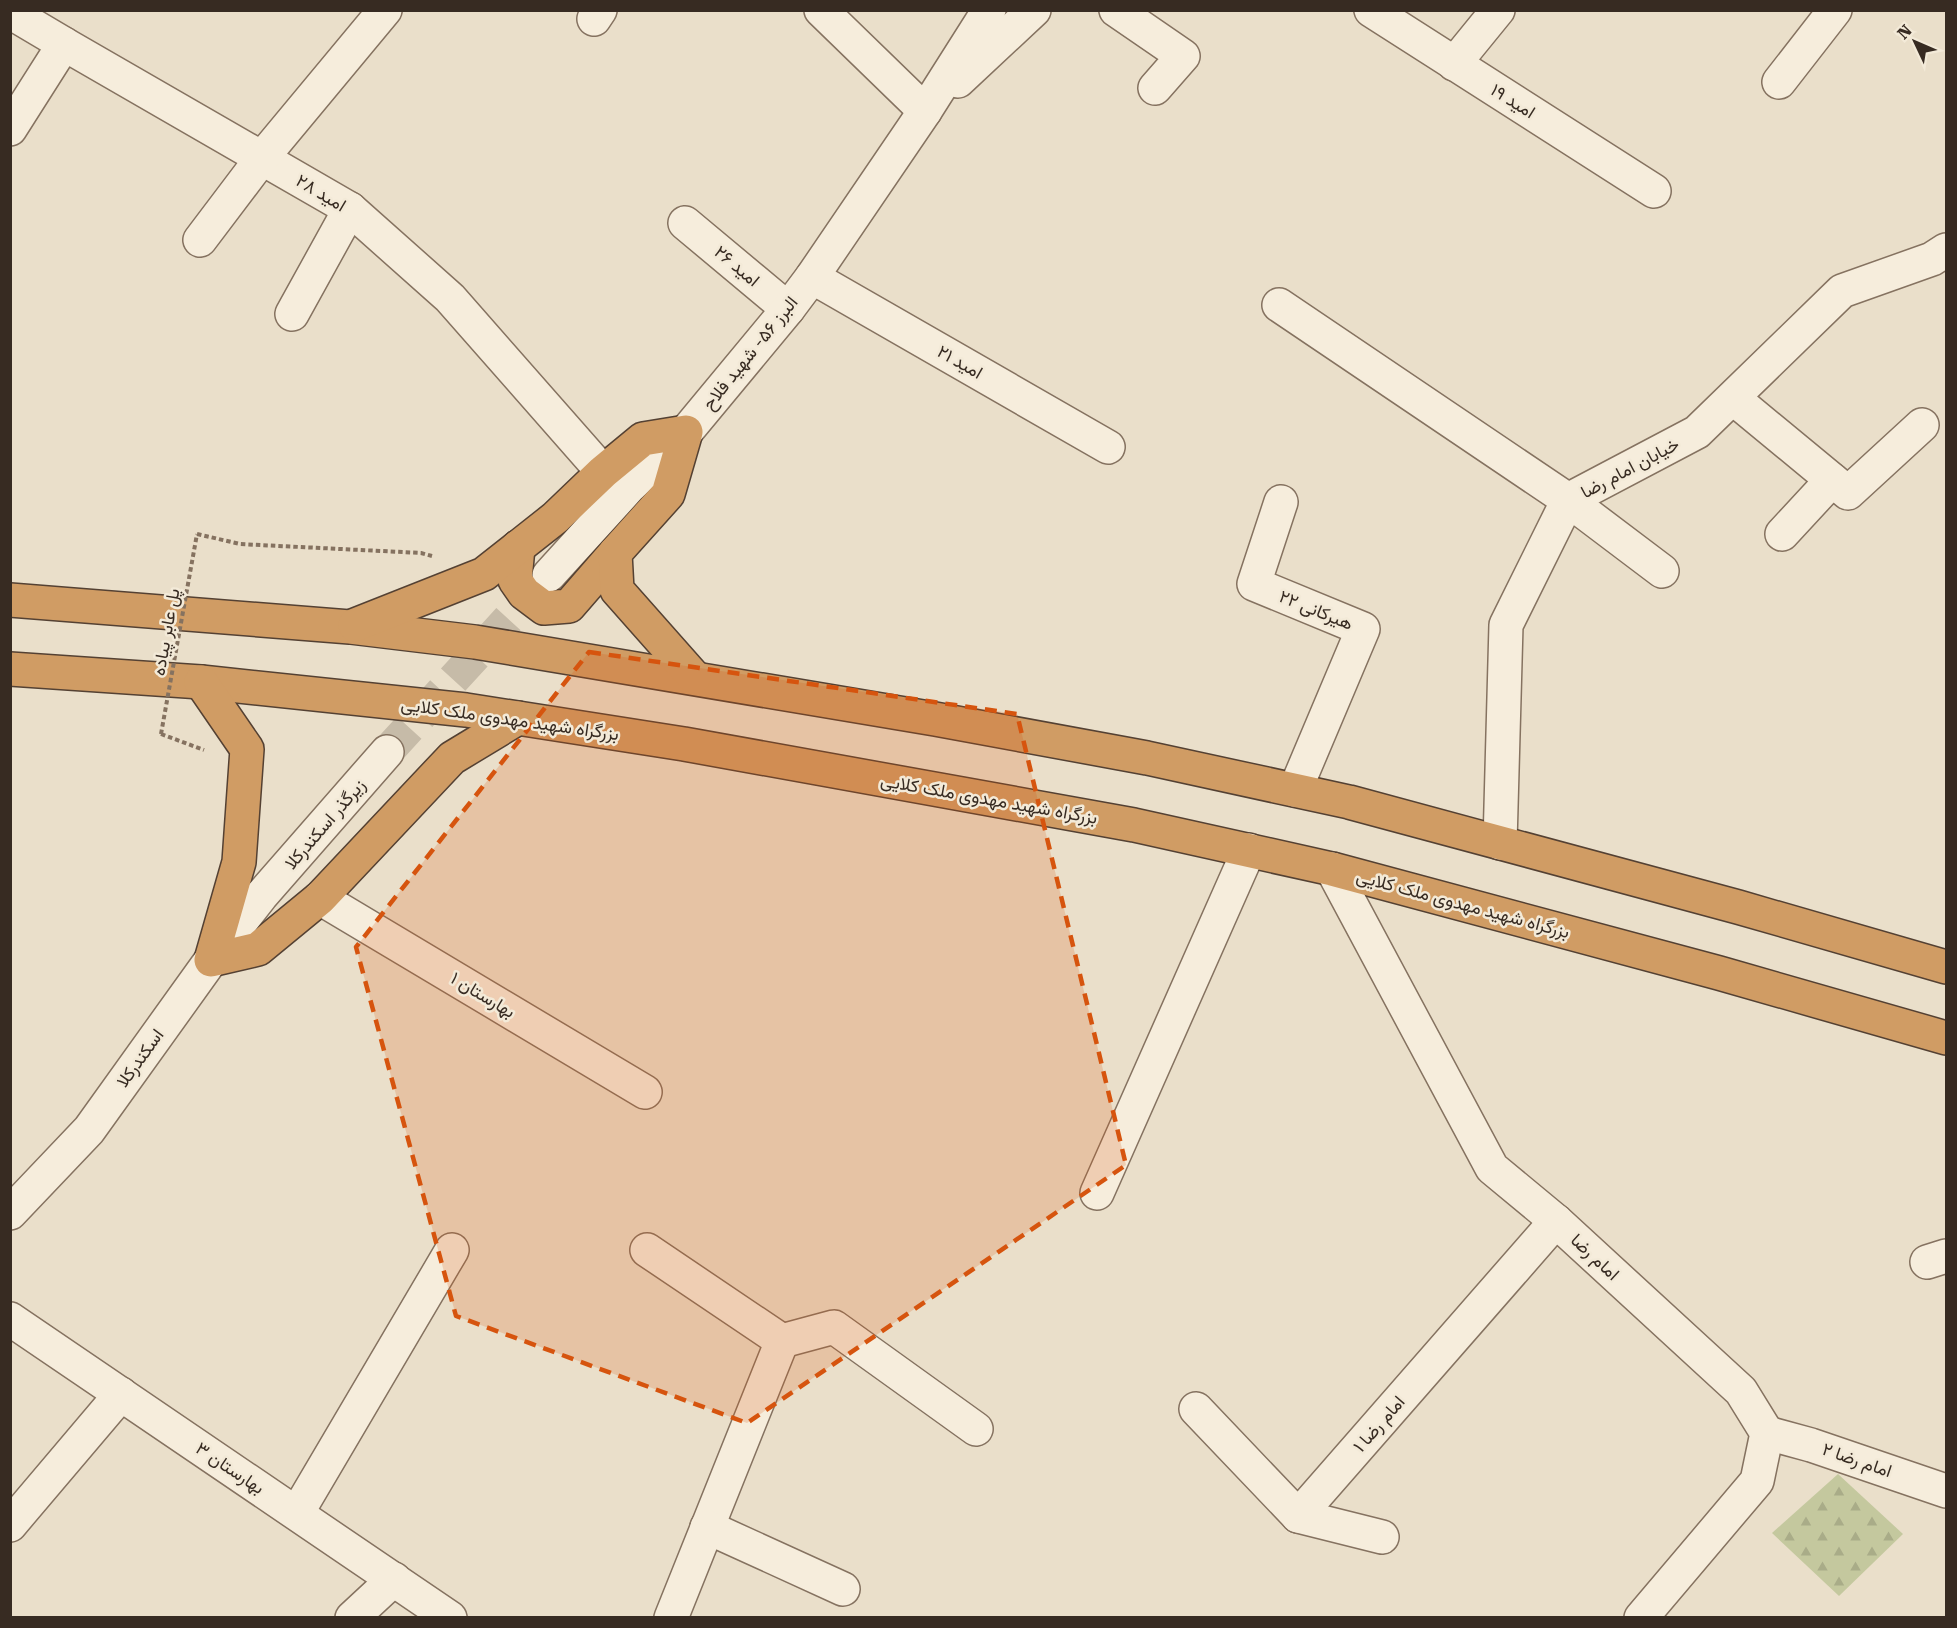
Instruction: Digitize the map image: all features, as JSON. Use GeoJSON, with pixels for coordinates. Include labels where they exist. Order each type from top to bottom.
{"type":"FeatureCollection","features":[{"type":"Feature","properties":{"kind":"highway"},"geometry":{"type":"LineString","coordinates":[[350,627],[484,574],[518,547],[555,518],[603,472],[644,438],[686,432],[668,494],[569,606],[544,608],[524,593],[516,580],[518,547]]}},
{"type":"Feature","properties":{"kind":"highway"},"geometry":{"type":"LineString","coordinates":[[615,553],[617,590],[694,678]]}},
{"type":"Feature","properties":{"kind":"highway"},"geometry":{"type":"LineString","coordinates":[[10,600],[350,627],[474,642],[1126,754],[1349,802],[1738,906],[1947,967]]}},
{"type":"Feature","properties":{"kind":"highway","name":"بزرگراه شهید مهدوی ملک کلایی"},"geometry":{"type":"LineString","coordinates":[[10,669],[201,682],[466,710],[684,744],[1134,825],[1332,868],[1719,972],[1947,1038]]}},
{"type":"Feature","properties":{"kind":"highway"},"geometry":{"type":"LineString","coordinates":[[201,682],[247,748],[239,862],[211,960],[258,949],[320,898],[452,758],[518,718]]}},
{"type":"Feature","properties":{"kind":"street"},"geometry":{"type":"LineString","coordinates":[[200,240],[262,158],[385,10]]}},
{"type":"Feature","properties":{"kind":"street"},"geometry":{"type":"LineString","coordinates":[[821,10],[925,111]]}},
{"type":"Feature","properties":{"kind":"street","name":"البرز ۵۶- شهید فلاح"},"geometry":{"type":"LineString","coordinates":[[549,575],[630,486],[686,432],[788,309],[925,111],[989,10]]}},
{"type":"Feature","properties":{"kind":"street","name":"البرز ۵۶- شهید فلاح"},"geometry":{"type":"LineString","coordinates":[[925,111],[1034,10]]}},
{"type":"Feature","properties":{"kind":"street"},"geometry":{"type":"LineString","coordinates":[[1116,10],[1183,56],[1155,88]]}},
{"type":"Feature","properties":{"kind":"street","name":"امید ۱۹"},"geometry":{"type":"LineString","coordinates":[[1371,10],[1654,191]]}},
{"type":"Feature","properties":{"kind":"street"},"geometry":{"type":"LineString","coordinates":[[1454,64],[1498,10]]}},
{"type":"Feature","properties":{"kind":"street"},"geometry":{"type":"LineString","coordinates":[[1779,82],[1835,10]]}},
{"type":"Feature","properties":{"kind":"street","name":"امید ۲۸"},"geometry":{"type":"LineString","coordinates":[[10,12],[350,210],[450,298],[603,472]]}},
{"type":"Feature","properties":{"kind":"street"},"geometry":{"type":"LineString","coordinates":[[10,129],[64,44]]}},
{"type":"Feature","properties":{"kind":"street"},"geometry":{"type":"LineString","coordinates":[[292,314],[350,210]]}},
{"type":"Feature","properties":{"kind":"street","name":"امید ۲۶"},"geometry":{"type":"LineString","coordinates":[[685,224],[788,309]]}},
{"type":"Feature","properties":{"kind":"street","name":"خیابان امام رضا"},"geometry":{"type":"LineString","coordinates":[[1500,843],[1506,625],[1568,500],[1697,432],[1842,291],[1942,259]]}},
{"type":"Feature","properties":{"kind":"street","name":"امید ۲۱"},"geometry":{"type":"LineString","coordinates":[[812,277],[1108,447]]}},
{"type":"Feature","properties":{"kind":"street"},"geometry":{"type":"LineString","coordinates":[[1279,305],[1568,500],[1662,571]]}},
{"type":"Feature","properties":{"kind":"street"},"geometry":{"type":"LineString","coordinates":[[1733,398],[1848,493],[1922,425]]}},
{"type":"Feature","properties":{"kind":"street"},"geometry":{"type":"LineString","coordinates":[[1782,534],[1832,480]]}},
{"type":"Feature","properties":{"kind":"street","name":"هیرکانی ۲۲"},"geometry":{"type":"LineString","coordinates":[[1281,501],[1254,585],[1363,629],[1295,790]]}},
{"type":"Feature","properties":{"kind":"street","name":"زیرگذر اسکندرکلا"},"geometry":{"type":"LineString","coordinates":[[261,896],[387,752]]}},
{"type":"Feature","properties":{"kind":"street"},"geometry":{"type":"LineString","coordinates":[[1097,1193],[1249,850]]}},
{"type":"Feature","properties":{"kind":"street","name":"امام رضا"},"geometry":{"type":"LineString","coordinates":[[1332,868],[1492,1168],[1556,1221],[1741,1391],[1767,1433]]}},
{"type":"Feature","properties":{"kind":"street","name":"اسکندرکلا"},"geometry":{"type":"LineString","coordinates":[[10,1214],[89,1130],[211,960],[261,896]]}},
{"type":"Feature","properties":{"kind":"street","name":"بهارستان ۱"},"geometry":{"type":"LineString","coordinates":[[320,898],[645,1092]]}},
{"type":"Feature","properties":{"kind":"street","name":"امام رضا ۱"},"geometry":{"type":"LineString","coordinates":[[1298,1516],[1556,1221]]}},
{"type":"Feature","properties":{"kind":"street"},"geometry":{"type":"LineString","coordinates":[[297,1513],[452,1250]]}},
{"type":"Feature","properties":{"kind":"street"},"geometry":{"type":"LineString","coordinates":[[647,1250],[782,1341],[834,1327],[976,1429]]}},
{"type":"Feature","properties":{"kind":"street","name":"بهارستان ۳"},"geometry":{"type":"LineString","coordinates":[[10,1319],[450,1617]]}},
{"type":"Feature","properties":{"kind":"street"},"geometry":{"type":"LineString","coordinates":[[671,1617],[782,1341]]}},
{"type":"Feature","properties":{"kind":"street"},"geometry":{"type":"LineString","coordinates":[[10,1525],[121,1394]]}},
{"type":"Feature","properties":{"kind":"street"},"geometry":{"type":"LineString","coordinates":[[1196,1409],[1298,1516],[1382,1537]]}},
{"type":"Feature","properties":{"kind":"street"},"geometry":{"type":"LineString","coordinates":[[1641,1617],[1757,1481],[1767,1433]]}},
{"type":"Feature","properties":{"kind":"street","name":"امام رضا ۲"},"geometry":{"type":"LineString","coordinates":[[1767,1433],[1812,1445],[1947,1491]]}},
{"type":"Feature","properties":{"kind":"street"},"geometry":{"type":"LineString","coordinates":[[707,1527],[843,1589]]}},
{"type":"Feature","properties":{"kind":"street"},"geometry":{"type":"LineString","coordinates":[[352,1617],[394,1579]]}},
{"type":"Feature","properties":{"kind":"path","name":"پل عابر پیاده"},"geometry":{"type":"LineString","coordinates":[[210,752],[161,734],[197,534],[240,544],[422,553],[484,574]]}},
{"type":"Feature","properties":{"kind":"highlighted area"},"geometry":{"type":"Polygon","coordinates":[[[589,652],[1017,714],[1126,1165],[747,1423],[456,1316],[356,947],[589,652]]]}},
{"type":"Feature","properties":{"kind":"green space"},"geometry":{"type":"Polygon","coordinates":[[[1838,1474],[1903,1534],[1839,1596],[1772,1533],[1838,1474]]]}},
{"type":"Feature","properties":{"kind":"tunnel"},"geometry":{"type":"LineString","coordinates":[[387,752],[548,576]]}}]}
